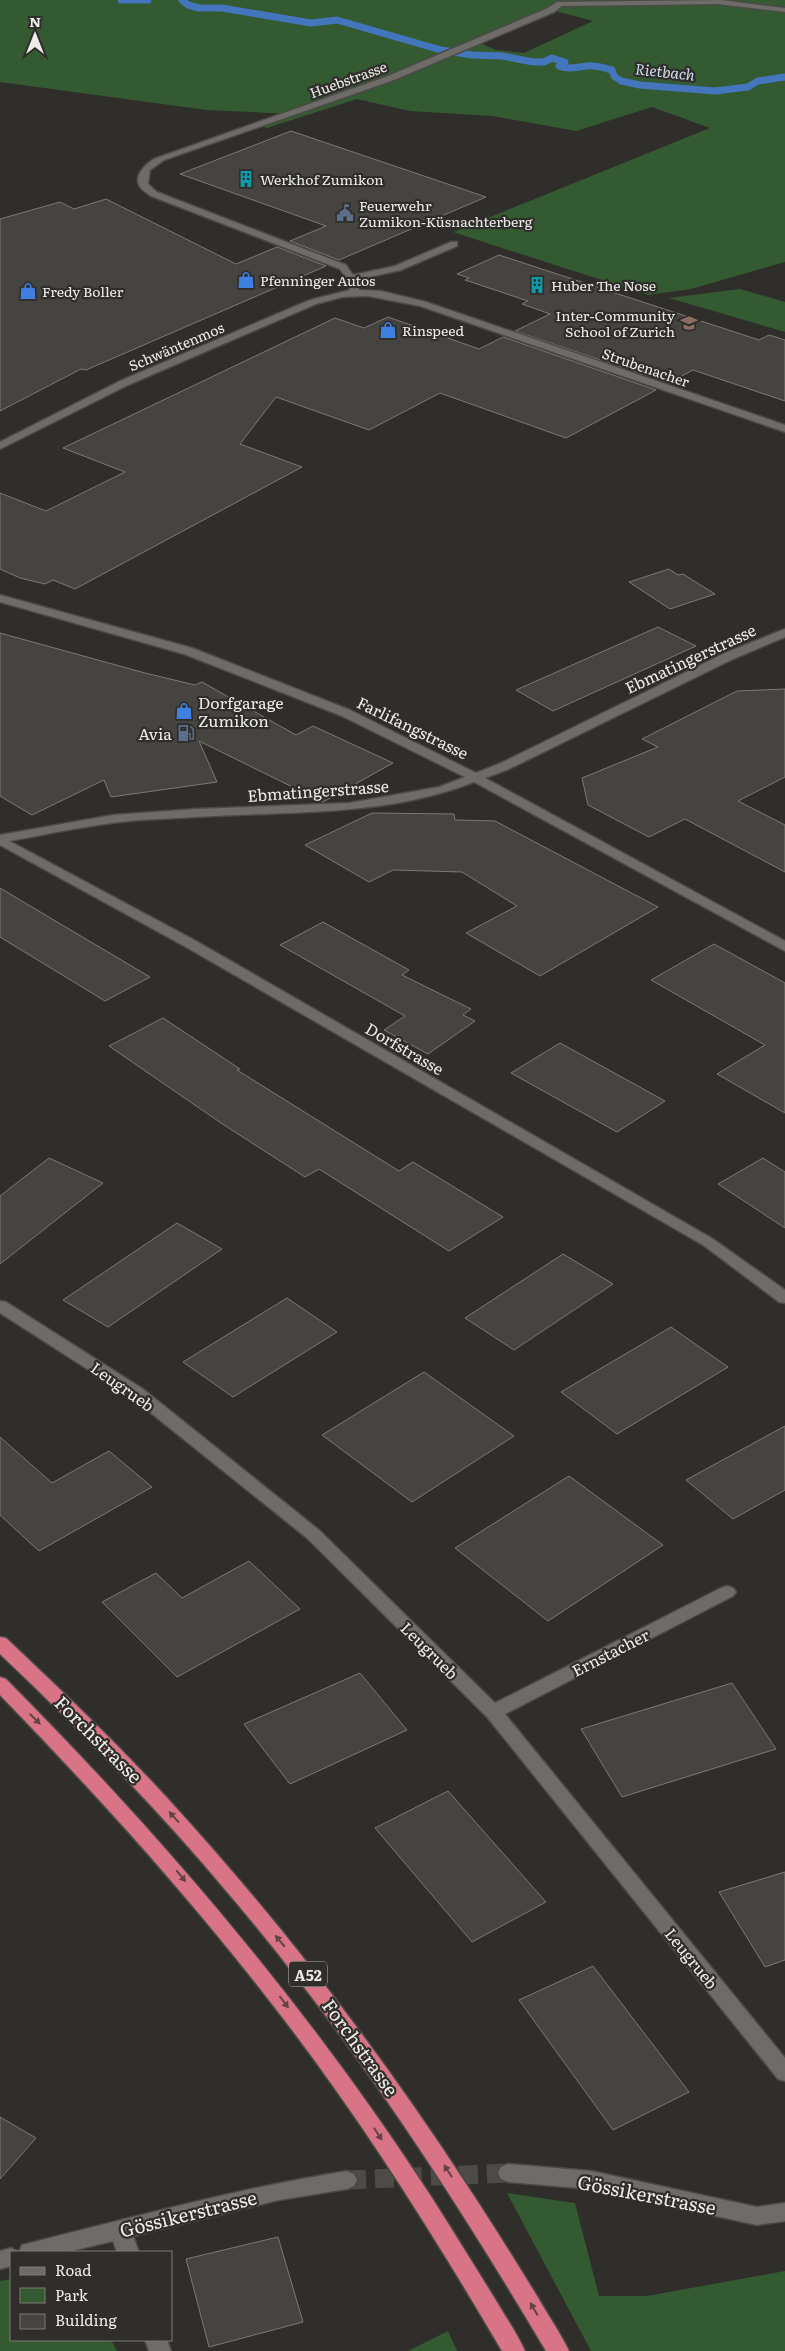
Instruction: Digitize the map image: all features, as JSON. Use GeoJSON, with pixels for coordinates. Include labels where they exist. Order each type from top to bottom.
{"type":"FeatureCollection","features":[{"type":"Feature","properties":{"kind":"highway","name":"Forchstrasse"},"geometry":{"type":"LineString","coordinates":[[0,1643],[128,1767],[244,1897],[306,1972],[435,2151],[511,2269],[558,2351]]}},
{"type":"Feature","properties":{"kind":"highway","name":"Forchstrasse"},"geometry":{"type":"LineString","coordinates":[[0,1684],[86,1770],[149,1838],[276,1991],[366,2115],[436,2221],[514,2351]]}},
{"type":"Feature","properties":{"kind":"street"},"geometry":{"type":"LineString","coordinates":[[560,2],[709,2],[785,10]]}},
{"type":"Feature","properties":{"kind":"street","name":"Huebstrasse"},"geometry":{"type":"LineString","coordinates":[[351,278],[343,267],[336,264],[154,194],[143,185],[143,172],[150,164],[160,158],[391,78],[551,10],[560,2]]}},
{"type":"Feature","properties":{"kind":"street"},"geometry":{"type":"LineString","coordinates":[[355,292],[351,278],[398,268],[454,244]]}},
{"type":"Feature","properties":{"kind":"street","name":"Strubenacher"},"geometry":{"type":"LineString","coordinates":[[355,292],[377,292],[423,304],[785,429]]}},
{"type":"Feature","properties":{"kind":"street","name":"Schwäntenmos"},"geometry":{"type":"LineString","coordinates":[[0,446],[124,382],[322,299],[355,292]]}},
{"type":"Feature","properties":{"kind":"street","name":"Farlifangstrasse"},"geometry":{"type":"LineString","coordinates":[[0,598],[188,651],[346,713],[476,778],[785,947]]}},
{"type":"Feature","properties":{"kind":"street","name":"Ebmatingerstrasse"},"geometry":{"type":"LineString","coordinates":[[0,840],[114,820],[196,813],[339,807],[378,803],[443,790],[505,766],[729,656],[783,636]]}},
{"type":"Feature","properties":{"kind":"street","name":"Dorfstrasse"},"geometry":{"type":"LineString","coordinates":[[0,840],[191,944],[708,1242],[785,1298]]}},
{"type":"Feature","properties":{"kind":"street","name":"Leugrueb"},"geometry":{"type":"LineString","coordinates":[[0,1306],[136,1393],[313,1534],[493,1712],[785,2072]]}},
{"type":"Feature","properties":{"kind":"street","name":"Ernstacher"},"geometry":{"type":"LineString","coordinates":[[493,1712],[727,1592]]}},
{"type":"Feature","properties":{"kind":"street","name":"Gössikerstrasse"},"geometry":{"type":"LineString","coordinates":[[508,2173],[591,2180],[757,2216],[785,2212]]}},
{"type":"Feature","properties":{"kind":"street","name":"Gössikerstrasse"},"geometry":{"type":"LineString","coordinates":[[34,2251],[279,2190],[347,2180]]}},
{"type":"Feature","properties":{"kind":"street"},"geometry":{"type":"LineString","coordinates":[[120,2229],[128,2251]]}},
{"type":"Feature","properties":{"kind":"green space"},"geometry":{"type":"Polygon","coordinates":[[[0,0],[785,0],[785,262],[691,289],[648,295],[453,232],[710,128],[652,107],[576,131],[492,116],[410,111],[357,99],[267,128],[261,126],[290,114],[207,110],[0,82],[0,0]],[[551,10],[477,42],[496,50],[524,53],[593,21],[551,10]]]}},
{"type":"Feature","properties":{"kind":"green space"},"geometry":{"type":"Polygon","coordinates":[[[740,289],[785,302],[785,332],[669,298],[740,289]]]}},
{"type":"Feature","properties":{"kind":"green space"},"geometry":{"type":"Polygon","coordinates":[[[507,2193],[575,2203],[599,2296],[647,2296],[785,2271],[785,2351],[591,2351],[507,2193]]]}},
{"type":"Feature","properties":{"kind":"green space"},"geometry":{"type":"Polygon","coordinates":[[[10,2279],[10,2341],[112,2341],[117,2351],[0,2351],[0,2281],[10,2279]]]}},
{"type":"Feature","properties":{"kind":"green space"},"geometry":{"type":"Polygon","coordinates":[[[448,2331],[457,2351],[408,2351],[448,2331]]]}},
{"type":"Feature","properties":{"kind":"building"},"geometry":{"type":"Polygon","coordinates":[[[291,131],[486,197],[339,260],[290,241],[326,226],[180,174],[291,131]]]}},
{"type":"Feature","properties":{"kind":"building"},"geometry":{"type":"Polygon","coordinates":[[[106,199],[236,264],[277,247],[326,266],[86,370],[81,369],[0,411],[0,219],[60,202],[74,209],[106,199]]]}},
{"type":"Feature","properties":{"kind":"building"},"geometry":{"type":"Polygon","coordinates":[[[499,255],[759,340],[769,335],[785,340],[785,401],[693,370],[668,383],[515,331],[550,314],[522,304],[528,301],[465,280],[469,278],[457,274],[499,255]]]}},
{"type":"Feature","properties":{"kind":"building"},"geometry":{"type":"Polygon","coordinates":[[[388,317],[479,349],[503,337],[656,390],[566,438],[440,393],[369,430],[276,397],[240,444],[302,467],[75,589],[53,580],[45,584],[20,578],[0,569],[0,493],[46,511],[125,472],[63,448],[335,318],[364,328],[388,317]]]}},
{"type":"Feature","properties":{"kind":"building"},"geometry":{"type":"Polygon","coordinates":[[[669,569],[678,575],[683,574],[715,594],[670,609],[629,582],[669,569]]]}},
{"type":"Feature","properties":{"kind":"building"},"geometry":{"type":"Polygon","coordinates":[[[658,627],[696,646],[553,711],[516,690],[658,627]]]}},
{"type":"Feature","properties":{"kind":"building"},"geometry":{"type":"Polygon","coordinates":[[[0,633],[145,673],[195,685],[202,682],[296,735],[313,726],[393,763],[323,802],[199,741],[217,782],[111,797],[104,780],[32,815],[0,796],[0,633]]]}},
{"type":"Feature","properties":{"kind":"building"},"geometry":{"type":"Polygon","coordinates":[[[785,689],[785,777],[738,801],[785,825],[785,872],[685,819],[649,837],[588,805],[582,778],[658,747],[642,739],[737,691],[785,689]]]}},
{"type":"Feature","properties":{"kind":"building"},"geometry":{"type":"Polygon","coordinates":[[[372,813],[454,814],[455,820],[495,821],[658,907],[540,976],[466,933],[517,906],[462,872],[393,870],[369,882],[305,845],[372,813]]]}},
{"type":"Feature","properties":{"kind":"building"},"geometry":{"type":"Polygon","coordinates":[[[0,888],[150,977],[105,1001],[0,937],[0,888]]]}},
{"type":"Feature","properties":{"kind":"building"},"geometry":{"type":"Polygon","coordinates":[[[323,922],[409,970],[402,975],[471,1009],[463,1015],[475,1021],[428,1054],[384,1030],[405,1016],[280,945],[323,922]]]}},
{"type":"Feature","properties":{"kind":"building"},"geometry":{"type":"Polygon","coordinates":[[[714,944],[785,983],[785,1113],[717,1074],[765,1045],[651,980],[714,944]]]}},
{"type":"Feature","properties":{"kind":"building"},"geometry":{"type":"Polygon","coordinates":[[[163,1018],[240,1069],[237,1070],[399,1171],[413,1162],[503,1217],[449,1251],[319,1169],[305,1177],[221,1123],[109,1046],[163,1018]]]}},
{"type":"Feature","properties":{"kind":"building"},"geometry":{"type":"Polygon","coordinates":[[[560,1043],[665,1101],[617,1132],[511,1073],[560,1043]]]}},
{"type":"Feature","properties":{"kind":"building"},"geometry":{"type":"Polygon","coordinates":[[[49,1158],[103,1183],[0,1264],[0,1196],[49,1158]]]}},
{"type":"Feature","properties":{"kind":"building"},"geometry":{"type":"Polygon","coordinates":[[[763,1158],[785,1172],[785,1228],[718,1184],[763,1158]]]}},
{"type":"Feature","properties":{"kind":"building"},"geometry":{"type":"Polygon","coordinates":[[[177,1223],[222,1249],[108,1327],[63,1300],[177,1223]]]}},
{"type":"Feature","properties":{"kind":"building"},"geometry":{"type":"Polygon","coordinates":[[[563,1254],[613,1284],[514,1350],[465,1318],[563,1254]]]}},
{"type":"Feature","properties":{"kind":"building"},"geometry":{"type":"Polygon","coordinates":[[[287,1298],[337,1332],[233,1397],[183,1362],[287,1298]]]}},
{"type":"Feature","properties":{"kind":"building"},"geometry":{"type":"Polygon","coordinates":[[[671,1327],[728,1367],[617,1434],[561,1392],[671,1327]]]}},
{"type":"Feature","properties":{"kind":"building"},"geometry":{"type":"Polygon","coordinates":[[[424,1372],[514,1436],[412,1502],[322,1435],[424,1372]]]}},
{"type":"Feature","properties":{"kind":"building"},"geometry":{"type":"Polygon","coordinates":[[[785,1426],[785,1490],[733,1519],[686,1480],[785,1426]]]}},
{"type":"Feature","properties":{"kind":"building"},"geometry":{"type":"Polygon","coordinates":[[[0,1437],[52,1483],[109,1451],[152,1487],[39,1551],[0,1515],[0,1437]]]}},
{"type":"Feature","properties":{"kind":"building"},"geometry":{"type":"Polygon","coordinates":[[[569,1476],[663,1545],[548,1621],[455,1548],[569,1476]]]}},
{"type":"Feature","properties":{"kind":"building"},"geometry":{"type":"Polygon","coordinates":[[[249,1561],[300,1609],[177,1677],[102,1602],[156,1573],[182,1598],[249,1561]]]}},
{"type":"Feature","properties":{"kind":"building"},"geometry":{"type":"Polygon","coordinates":[[[360,1673],[407,1730],[290,1784],[244,1724],[360,1673]]]}},
{"type":"Feature","properties":{"kind":"building"},"geometry":{"type":"Polygon","coordinates":[[[732,1683],[776,1749],[622,1797],[581,1729],[732,1683]]]}},
{"type":"Feature","properties":{"kind":"building"},"geometry":{"type":"Polygon","coordinates":[[[448,1791],[546,1902],[472,1942],[375,1828],[448,1791]]]}},
{"type":"Feature","properties":{"kind":"building"},"geometry":{"type":"Polygon","coordinates":[[[785,1872],[785,1960],[765,1967],[719,1892],[785,1872]]]}},
{"type":"Feature","properties":{"kind":"building"},"geometry":{"type":"Polygon","coordinates":[[[593,1966],[689,2092],[613,2130],[519,2000],[593,1966]]]}},
{"type":"Feature","properties":{"kind":"building"},"geometry":{"type":"Polygon","coordinates":[[[0,2117],[36,2138],[0,2179],[0,2117]]]}},
{"type":"Feature","properties":{"kind":"building"},"geometry":{"type":"Polygon","coordinates":[[[278,2237],[303,2322],[209,2347],[186,2259],[278,2237]]]}},
{"type":"Feature","properties":{"kind":"waterway"},"geometry":{"type":"LineString","coordinates":[[121,0],[148,0]]}},
{"type":"Feature","properties":{"kind":"waterway","name":"Rietbach"},"geometry":{"type":"LineString","coordinates":[[182,0],[188,5],[199,8],[222,8],[311,23],[337,20],[441,50],[472,55],[502,56],[533,62],[544,62],[552,58],[565,62],[559,66],[567,68],[590,66],[612,70],[614,76],[621,81],[640,85],[715,91],[748,87],[758,81],[785,77]]}},
{"type":"Feature","properties":{"kind":"tunnel"},"geometry":{"type":"LineString","coordinates":[[347,2180],[508,2173]]}},
{"type":"Feature","properties":{"kind":"place","name":"Werkhof Zumikon"},"geometry":{"type":"Point","coordinates":[246,179]}},
{"type":"Feature","properties":{"kind":"place","name":"Feuerwehr Zumikon-Küsnachterberg"},"geometry":{"type":"Point","coordinates":[345,213]}},
{"type":"Feature","properties":{"kind":"place","name":"Pfenninger Autos"},"geometry":{"type":"Point","coordinates":[246,280]}},
{"type":"Feature","properties":{"kind":"place","name":"Huber The Nose"},"geometry":{"type":"Point","coordinates":[537,285]}},
{"type":"Feature","properties":{"kind":"place","name":"Fredy Boller"},"geometry":{"type":"Point","coordinates":[28,291]}},
{"type":"Feature","properties":{"kind":"place","name":"Inter-Community School of Zurich"},"geometry":{"type":"Point","coordinates":[689,323]}},
{"type":"Feature","properties":{"kind":"place","name":"Rinspeed"},"geometry":{"type":"Point","coordinates":[388,330]}},
{"type":"Feature","properties":{"kind":"place","name":"Dorfgarage Zumikon"},"geometry":{"type":"Point","coordinates":[184,711]}},
{"type":"Feature","properties":{"kind":"place","name":"Avia"},"geometry":{"type":"Point","coordinates":[186,733]}}]}
